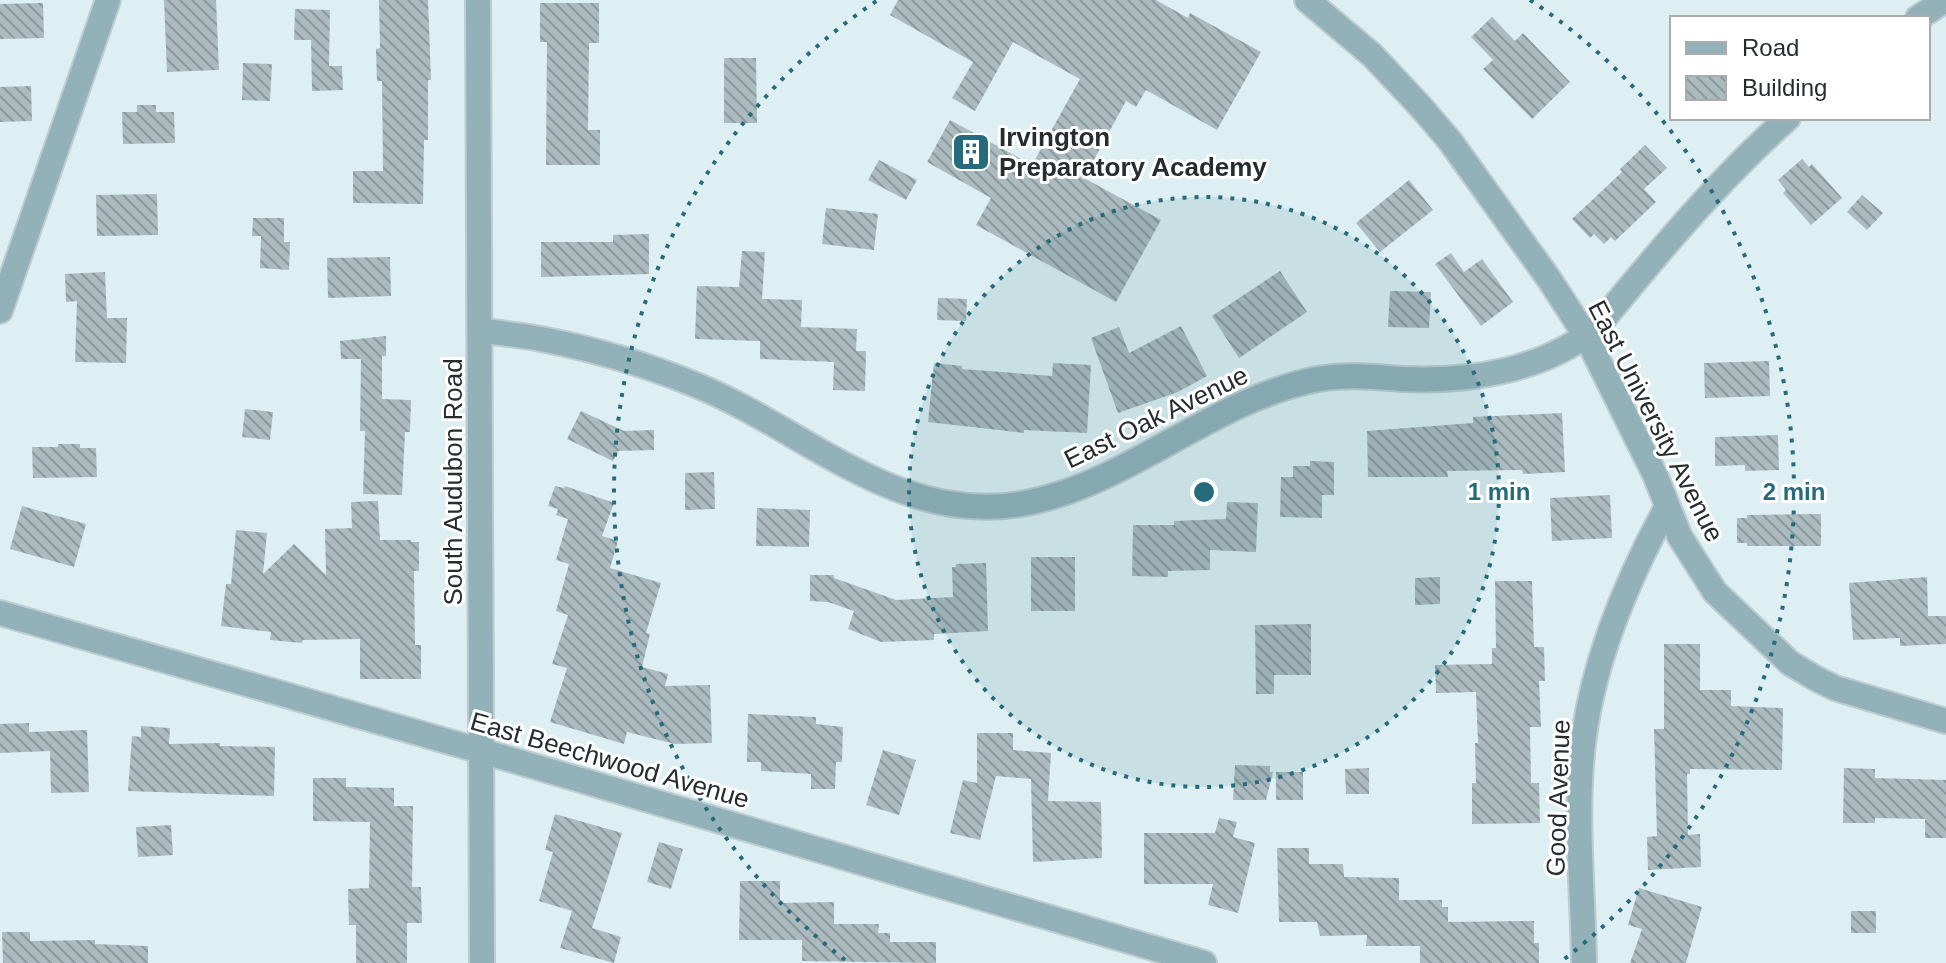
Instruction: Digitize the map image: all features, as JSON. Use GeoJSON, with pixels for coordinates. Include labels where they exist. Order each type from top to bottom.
{"type":"FeatureCollection","features":[{"type":"Feature","properties":{"kind":"street"},"geometry":{"type":"LineString","coordinates":[[0,311],[108,0]]}},
{"type":"Feature","properties":{"kind":"street","name":"South Audubon Road"},"geometry":{"type":"LineString","coordinates":[[478,0],[482,963]]}},
{"type":"Feature","properties":{"kind":"street","name":"East University Avenue"},"geometry":{"type":"LineString","coordinates":[[1307,0],[1372,55],[1450,141],[1549,279],[1586,336],[1655,475],[1680,537],[1715,592],[1790,663],[1835,688],[1946,721]]}},
{"type":"Feature","properties":{"kind":"street"},"geometry":{"type":"LineString","coordinates":[[1921,16],[1945,0]]}},
{"type":"Feature","properties":{"kind":"street","name":"East Oak Avenue"},"geometry":{"type":"LineString","coordinates":[[480,330],[547,340],[614,356],[699,386],[750,411],[856,473],[895,490],[940,503],[986,506],[1032,502],[1077,490],[1249,399],[1292,385],[1347,376],[1450,379],[1495,372],[1550,356],[1586,336],[1605,318],[1678,228],[1786,120]]}},
{"type":"Feature","properties":{"kind":"street","name":"Good Avenue"},"geometry":{"type":"LineString","coordinates":[[1584,963],[1581,788],[1588,714],[1618,612],[1667,507]]}},
{"type":"Feature","properties":{"kind":"street","name":"East Beechwood Avenue"},"geometry":{"type":"LineString","coordinates":[[0,613],[1204,963]]}},
{"type":"Feature","properties":{"kind":"building"},"geometry":{"type":"Polygon","coordinates":[[[164,0],[216,0],[219,70],[167,72],[164,0]]]}},
{"type":"Feature","properties":{"kind":"building"},"geometry":{"type":"Polygon","coordinates":[[[379,0],[428,0],[431,80],[428,80],[428,140],[424,140],[423,204],[353,203],[353,171],[383,171],[382,81],[377,81],[376,49],[380,48],[379,0]]]}},
{"type":"Feature","properties":{"kind":"building","name":"Irvington Preparatory Academy"},"geometry":{"type":"Polygon","coordinates":[[[898,0],[1156,0],[1188,18],[1190,13],[1261,52],[1217,130],[1146,90],[1136,107],[1126,101],[1084,178],[1161,220],[1116,302],[976,225],[991,198],[927,162],[950,120],[1032,165],[1080,79],[1013,42],[975,111],[952,98],[973,62],[890,15],[898,0]]]}},
{"type":"Feature","properties":{"kind":"building"},"geometry":{"type":"Polygon","coordinates":[[[43,3],[44,38],[0,39],[0,4],[43,3]]]}},
{"type":"Feature","properties":{"kind":"building"},"geometry":{"type":"Polygon","coordinates":[[[540,3],[599,3],[599,43],[589,43],[588,130],[600,130],[600,165],[546,165],[547,42],[540,42],[540,3]]]}},
{"type":"Feature","properties":{"kind":"building"},"geometry":{"type":"Polygon","coordinates":[[[295,9],[330,10],[329,66],[342,66],[343,90],[312,91],[311,40],[294,40],[295,9]]]}},
{"type":"Feature","properties":{"kind":"building"},"geometry":{"type":"Polygon","coordinates":[[[1492,17],[1515,41],[1523,33],[1570,82],[1532,119],[1483,69],[1493,60],[1471,37],[1492,17]]]}},
{"type":"Feature","properties":{"kind":"building"},"geometry":{"type":"Polygon","coordinates":[[[724,58],[756,58],[757,123],[724,123],[724,58]]]}},
{"type":"Feature","properties":{"kind":"building"},"geometry":{"type":"Polygon","coordinates":[[[243,63],[272,64],[270,101],[242,100],[243,63]]]}},
{"type":"Feature","properties":{"kind":"building"},"geometry":{"type":"Polygon","coordinates":[[[31,86],[32,121],[0,122],[0,87],[31,86]]]}},
{"type":"Feature","properties":{"kind":"building"},"geometry":{"type":"Polygon","coordinates":[[[137,105],[156,105],[156,112],[174,112],[175,143],[123,144],[122,112],[137,112],[137,105]]]}},
{"type":"Feature","properties":{"kind":"building"},"geometry":{"type":"Polygon","coordinates":[[[1645,145],[1667,168],[1644,189],[1656,202],[1615,241],[1611,237],[1604,244],[1594,234],[1590,238],[1572,219],[1622,172],[1620,169],[1645,145]]]}},
{"type":"Feature","properties":{"kind":"building"},"geometry":{"type":"Polygon","coordinates":[[[1802,159],[1809,167],[1812,164],[1842,198],[1811,225],[1783,193],[1786,190],[1778,180],[1802,159]]]}},
{"type":"Feature","properties":{"kind":"building"},"geometry":{"type":"Polygon","coordinates":[[[879,160],[917,180],[906,200],[868,180],[879,160]]]}},
{"type":"Feature","properties":{"kind":"building"},"geometry":{"type":"Polygon","coordinates":[[[1409,180],[1433,210],[1380,252],[1356,223],[1409,180]]]}},
{"type":"Feature","properties":{"kind":"building"},"geometry":{"type":"Polygon","coordinates":[[[157,194],[158,235],[97,236],[96,195],[157,194]]]}},
{"type":"Feature","properties":{"kind":"building"},"geometry":{"type":"Polygon","coordinates":[[[1862,195],[1883,213],[1867,230],[1847,212],[1862,195]]]}},
{"type":"Feature","properties":{"kind":"building"},"geometry":{"type":"Polygon","coordinates":[[[826,208],[878,214],[874,250],[822,244],[826,208]]]}},
{"type":"Feature","properties":{"kind":"building"},"geometry":{"type":"Polygon","coordinates":[[[253,218],[284,218],[284,242],[290,242],[289,270],[260,268],[261,236],[252,236],[253,218]]]}},
{"type":"Feature","properties":{"kind":"building"},"geometry":{"type":"Polygon","coordinates":[[[649,234],[649,274],[541,277],[541,242],[613,242],[613,235],[649,234]]]}},
{"type":"Feature","properties":{"kind":"building"},"geometry":{"type":"Polygon","coordinates":[[[742,251],[765,252],[762,299],[802,300],[801,327],[857,329],[856,351],[866,351],[865,391],[833,390],[834,362],[760,359],[760,341],[695,339],[697,286],[739,287],[742,251]]]}},
{"type":"Feature","properties":{"kind":"building"},"geometry":{"type":"Polygon","coordinates":[[[1451,253],[1464,272],[1482,259],[1513,302],[1481,326],[1435,264],[1451,253]]]}},
{"type":"Feature","properties":{"kind":"building"},"geometry":{"type":"Polygon","coordinates":[[[390,257],[391,296],[328,298],[327,258],[390,257]]]}},
{"type":"Feature","properties":{"kind":"building"},"geometry":{"type":"Polygon","coordinates":[[[1280,271],[1307,312],[1239,358],[1212,316],[1280,271]]]}},
{"type":"Feature","properties":{"kind":"building"},"geometry":{"type":"Polygon","coordinates":[[[105,272],[107,318],[127,318],[126,363],[75,362],[77,301],[66,302],[65,274],[105,272]]]}},
{"type":"Feature","properties":{"kind":"building"},"geometry":{"type":"Polygon","coordinates":[[[1390,291],[1431,292],[1429,328],[1388,327],[1390,291]]]}},
{"type":"Feature","properties":{"kind":"building"},"geometry":{"type":"Polygon","coordinates":[[[938,298],[967,299],[966,321],[937,320],[938,298]]]}},
{"type":"Feature","properties":{"kind":"building"},"geometry":{"type":"Polygon","coordinates":[[[1181,326],[1207,376],[1178,392],[1118,413],[1091,338],[1119,327],[1129,353],[1181,326]]]}},
{"type":"Feature","properties":{"kind":"building"},"geometry":{"type":"Polygon","coordinates":[[[386,336],[386,356],[382,356],[382,399],[411,400],[410,432],[405,432],[402,495],[363,494],[365,431],[360,431],[361,359],[341,359],[340,341],[386,336]]]}},
{"type":"Feature","properties":{"kind":"building"},"geometry":{"type":"Polygon","coordinates":[[[1769,361],[1770,396],[1705,398],[1704,363],[1769,361]]]}},
{"type":"Feature","properties":{"kind":"building"},"geometry":{"type":"Polygon","coordinates":[[[934,363],[962,366],[962,369],[1052,376],[1053,363],[1091,365],[1087,433],[1024,430],[1024,433],[928,422],[934,363]]]}},
{"type":"Feature","properties":{"kind":"building"},"geometry":{"type":"Polygon","coordinates":[[[245,409],[273,412],[270,440],[242,437],[245,409]]]}},
{"type":"Feature","properties":{"kind":"building"},"geometry":{"type":"Polygon","coordinates":[[[581,411],[624,431],[654,430],[654,450],[618,451],[613,461],[567,439],[581,411]]]}},
{"type":"Feature","properties":{"kind":"building"},"geometry":{"type":"Polygon","coordinates":[[[1562,413],[1565,472],[1447,471],[1448,477],[1368,477],[1367,431],[1473,423],[1473,417],[1562,413]]]}},
{"type":"Feature","properties":{"kind":"building"},"geometry":{"type":"Polygon","coordinates":[[[1778,435],[1779,470],[1745,471],[1745,465],[1715,466],[1715,437],[1778,435]]]}},
{"type":"Feature","properties":{"kind":"building"},"geometry":{"type":"Polygon","coordinates":[[[58,444],[96,448],[97,477],[33,478],[32,447],[58,447],[58,444]]]}},
{"type":"Feature","properties":{"kind":"building"},"geometry":{"type":"Polygon","coordinates":[[[1310,461],[1334,462],[1334,495],[1322,495],[1322,518],[1280,517],[1281,477],[1293,477],[1293,466],[1310,466],[1310,461]]]}},
{"type":"Feature","properties":{"kind":"building"},"geometry":{"type":"Polygon","coordinates":[[[714,472],[715,509],[685,510],[685,473],[714,472]]]}},
{"type":"Feature","properties":{"kind":"building"},"geometry":{"type":"Polygon","coordinates":[[[555,486],[565,486],[614,503],[602,536],[618,541],[610,568],[661,583],[646,633],[650,634],[642,667],[668,674],[665,686],[710,685],[712,743],[675,744],[627,732],[624,744],[550,722],[567,668],[552,664],[568,615],[556,611],[569,564],[556,560],[568,519],[556,515],[558,509],[548,506],[555,486]]]}},
{"type":"Feature","properties":{"kind":"building"},"geometry":{"type":"Polygon","coordinates":[[[1610,495],[1612,538],[1552,541],[1550,498],[1610,495]]]}},
{"type":"Feature","properties":{"kind":"building"},"geometry":{"type":"Polygon","coordinates":[[[378,501],[380,540],[419,542],[419,571],[414,571],[415,645],[421,645],[421,679],[360,679],[360,639],[303,640],[302,643],[270,640],[271,632],[221,626],[226,584],[231,584],[236,530],[267,533],[263,574],[294,544],[326,575],[325,529],[352,528],[351,502],[378,501]]]}},
{"type":"Feature","properties":{"kind":"building"},"geometry":{"type":"Polygon","coordinates":[[[1227,502],[1258,503],[1256,552],[1210,550],[1210,570],[1168,571],[1168,577],[1132,576],[1133,525],[1174,525],[1174,521],[1226,519],[1227,502]]]}},
{"type":"Feature","properties":{"kind":"building"},"geometry":{"type":"Polygon","coordinates":[[[22,506],[86,524],[74,567],[10,549],[22,506]]]}},
{"type":"Feature","properties":{"kind":"building"},"geometry":{"type":"Polygon","coordinates":[[[757,508],[810,510],[809,547],[756,546],[757,508]]]}},
{"type":"Feature","properties":{"kind":"building"},"geometry":{"type":"Polygon","coordinates":[[[1821,514],[1821,546],[1747,546],[1747,543],[1737,543],[1737,518],[1747,518],[1747,515],[1821,514]]]}},
{"type":"Feature","properties":{"kind":"building"},"geometry":{"type":"Polygon","coordinates":[[[1031,557],[1075,557],[1075,611],[1031,611],[1031,557]]]}},
{"type":"Feature","properties":{"kind":"building"},"geometry":{"type":"Polygon","coordinates":[[[986,563],[988,631],[934,634],[934,640],[881,642],[848,629],[854,611],[828,602],[810,601],[810,575],[834,575],[834,578],[896,600],[953,597],[952,567],[956,564],[986,563]]]}},
{"type":"Feature","properties":{"kind":"building"},"geometry":{"type":"Polygon","coordinates":[[[1440,577],[1440,604],[1415,605],[1415,578],[1440,577]]]}},
{"type":"Feature","properties":{"kind":"building"},"geometry":{"type":"Polygon","coordinates":[[[1927,577],[1928,616],[1946,616],[1946,644],[1900,646],[1900,638],[1853,640],[1849,583],[1927,577]]]}},
{"type":"Feature","properties":{"kind":"building"},"geometry":{"type":"Polygon","coordinates":[[[1495,581],[1532,581],[1534,647],[1544,647],[1545,681],[1539,681],[1541,727],[1530,727],[1531,783],[1539,783],[1540,823],[1472,824],[1472,783],[1476,783],[1475,743],[1478,743],[1476,692],[1436,693],[1435,665],[1492,664],[1492,648],[1496,648],[1495,581]]]}},
{"type":"Feature","properties":{"kind":"building"},"geometry":{"type":"Polygon","coordinates":[[[1311,624],[1311,675],[1274,675],[1274,694],[1256,694],[1255,625],[1311,624]]]}},
{"type":"Feature","properties":{"kind":"building"},"geometry":{"type":"Polygon","coordinates":[[[1664,644],[1700,644],[1700,690],[1731,690],[1731,706],[1783,708],[1782,770],[1690,769],[1690,774],[1687,774],[1688,835],[1700,834],[1701,867],[1648,870],[1647,837],[1657,836],[1654,729],[1664,729],[1664,644]]]}},
{"type":"Feature","properties":{"kind":"building"},"geometry":{"type":"Polygon","coordinates":[[[748,714],[816,717],[816,724],[843,727],[842,762],[836,762],[835,789],[811,789],[811,774],[761,771],[761,762],[747,762],[748,714]]]}},
{"type":"Feature","properties":{"kind":"building"},"geometry":{"type":"Polygon","coordinates":[[[29,723],[29,732],[87,730],[89,792],[51,793],[50,751],[0,753],[0,724],[29,723]]]}},
{"type":"Feature","properties":{"kind":"building"},"geometry":{"type":"Polygon","coordinates":[[[141,726],[170,728],[169,744],[220,743],[220,746],[275,747],[274,796],[128,791],[132,736],[141,737],[141,726]]]}},
{"type":"Feature","properties":{"kind":"building"},"geometry":{"type":"Polygon","coordinates":[[[977,733],[1013,733],[1013,750],[1051,753],[1048,801],[1101,802],[1102,858],[1033,862],[1031,779],[996,776],[980,840],[950,833],[963,780],[977,783],[977,733]]]}},
{"type":"Feature","properties":{"kind":"building"},"geometry":{"type":"Polygon","coordinates":[[[883,750],[916,760],[899,815],[866,805],[883,750]]]}},
{"type":"Feature","properties":{"kind":"building"},"geometry":{"type":"Polygon","coordinates":[[[1235,765],[1270,766],[1270,772],[1273,772],[1266,800],[1233,800],[1235,765]]]}},
{"type":"Feature","properties":{"kind":"building"},"geometry":{"type":"Polygon","coordinates":[[[1369,768],[1369,794],[1346,794],[1345,769],[1369,768]]]}},
{"type":"Feature","properties":{"kind":"building"},"geometry":{"type":"Polygon","coordinates":[[[1844,768],[1875,769],[1875,778],[1946,780],[1946,838],[1925,838],[1925,819],[1875,818],[1875,823],[1843,823],[1844,768]]]}},
{"type":"Feature","properties":{"kind":"building"},"geometry":{"type":"Polygon","coordinates":[[[1276,772],[1303,772],[1303,800],[1276,800],[1276,772]]]}},
{"type":"Feature","properties":{"kind":"building"},"geometry":{"type":"Polygon","coordinates":[[[313,778],[346,778],[346,787],[394,788],[394,806],[413,806],[412,887],[421,887],[422,923],[407,923],[407,963],[356,963],[356,925],[349,925],[348,889],[369,888],[370,822],[313,821],[313,778]]]}},
{"type":"Feature","properties":{"kind":"building"},"geometry":{"type":"Polygon","coordinates":[[[555,814],[622,833],[592,928],[621,937],[614,963],[560,948],[572,911],[539,901],[553,852],[545,850],[555,814]]]}},
{"type":"Feature","properties":{"kind":"building"},"geometry":{"type":"Polygon","coordinates":[[[1219,818],[1237,822],[1233,837],[1255,843],[1238,913],[1208,905],[1213,884],[1144,884],[1144,833],[1215,833],[1219,818]]]}},
{"type":"Feature","properties":{"kind":"building"},"geometry":{"type":"Polygon","coordinates":[[[171,825],[173,855],[138,857],[136,827],[171,825]]]}},
{"type":"Feature","properties":{"kind":"building"},"geometry":{"type":"Polygon","coordinates":[[[659,842],[683,849],[671,889],[647,882],[659,842]]]}},
{"type":"Feature","properties":{"kind":"building"},"geometry":{"type":"Polygon","coordinates":[[[1277,848],[1309,848],[1309,864],[1343,864],[1344,877],[1399,878],[1399,900],[1442,900],[1442,907],[1448,907],[1448,922],[1534,921],[1534,943],[1539,943],[1539,963],[1420,963],[1420,946],[1366,946],[1367,935],[1320,936],[1317,922],[1279,922],[1277,848]]]}},
{"type":"Feature","properties":{"kind":"building"},"geometry":{"type":"Polygon","coordinates":[[[740,881],[780,881],[780,903],[834,902],[834,924],[879,924],[878,933],[890,933],[890,942],[936,942],[936,963],[802,961],[802,940],[739,940],[740,881]]]}},
{"type":"Feature","properties":{"kind":"building"},"geometry":{"type":"Polygon","coordinates":[[[1639,888],[1702,907],[1686,963],[1630,963],[1642,929],[1628,925],[1639,888]]]}},
{"type":"Feature","properties":{"kind":"building"},"geometry":{"type":"Polygon","coordinates":[[[1851,911],[1876,911],[1876,933],[1851,933],[1851,911]]]}},
{"type":"Feature","properties":{"kind":"building"},"geometry":{"type":"Polygon","coordinates":[[[2,932],[30,932],[30,941],[95,940],[95,944],[148,946],[148,963],[3,963],[2,932]]]}},
{"type":"Feature","properties":{"kind":"place","name":"Irvington Preparatory Academy"},"geometry":{"type":"Point","coordinates":[971,152]}}]}
